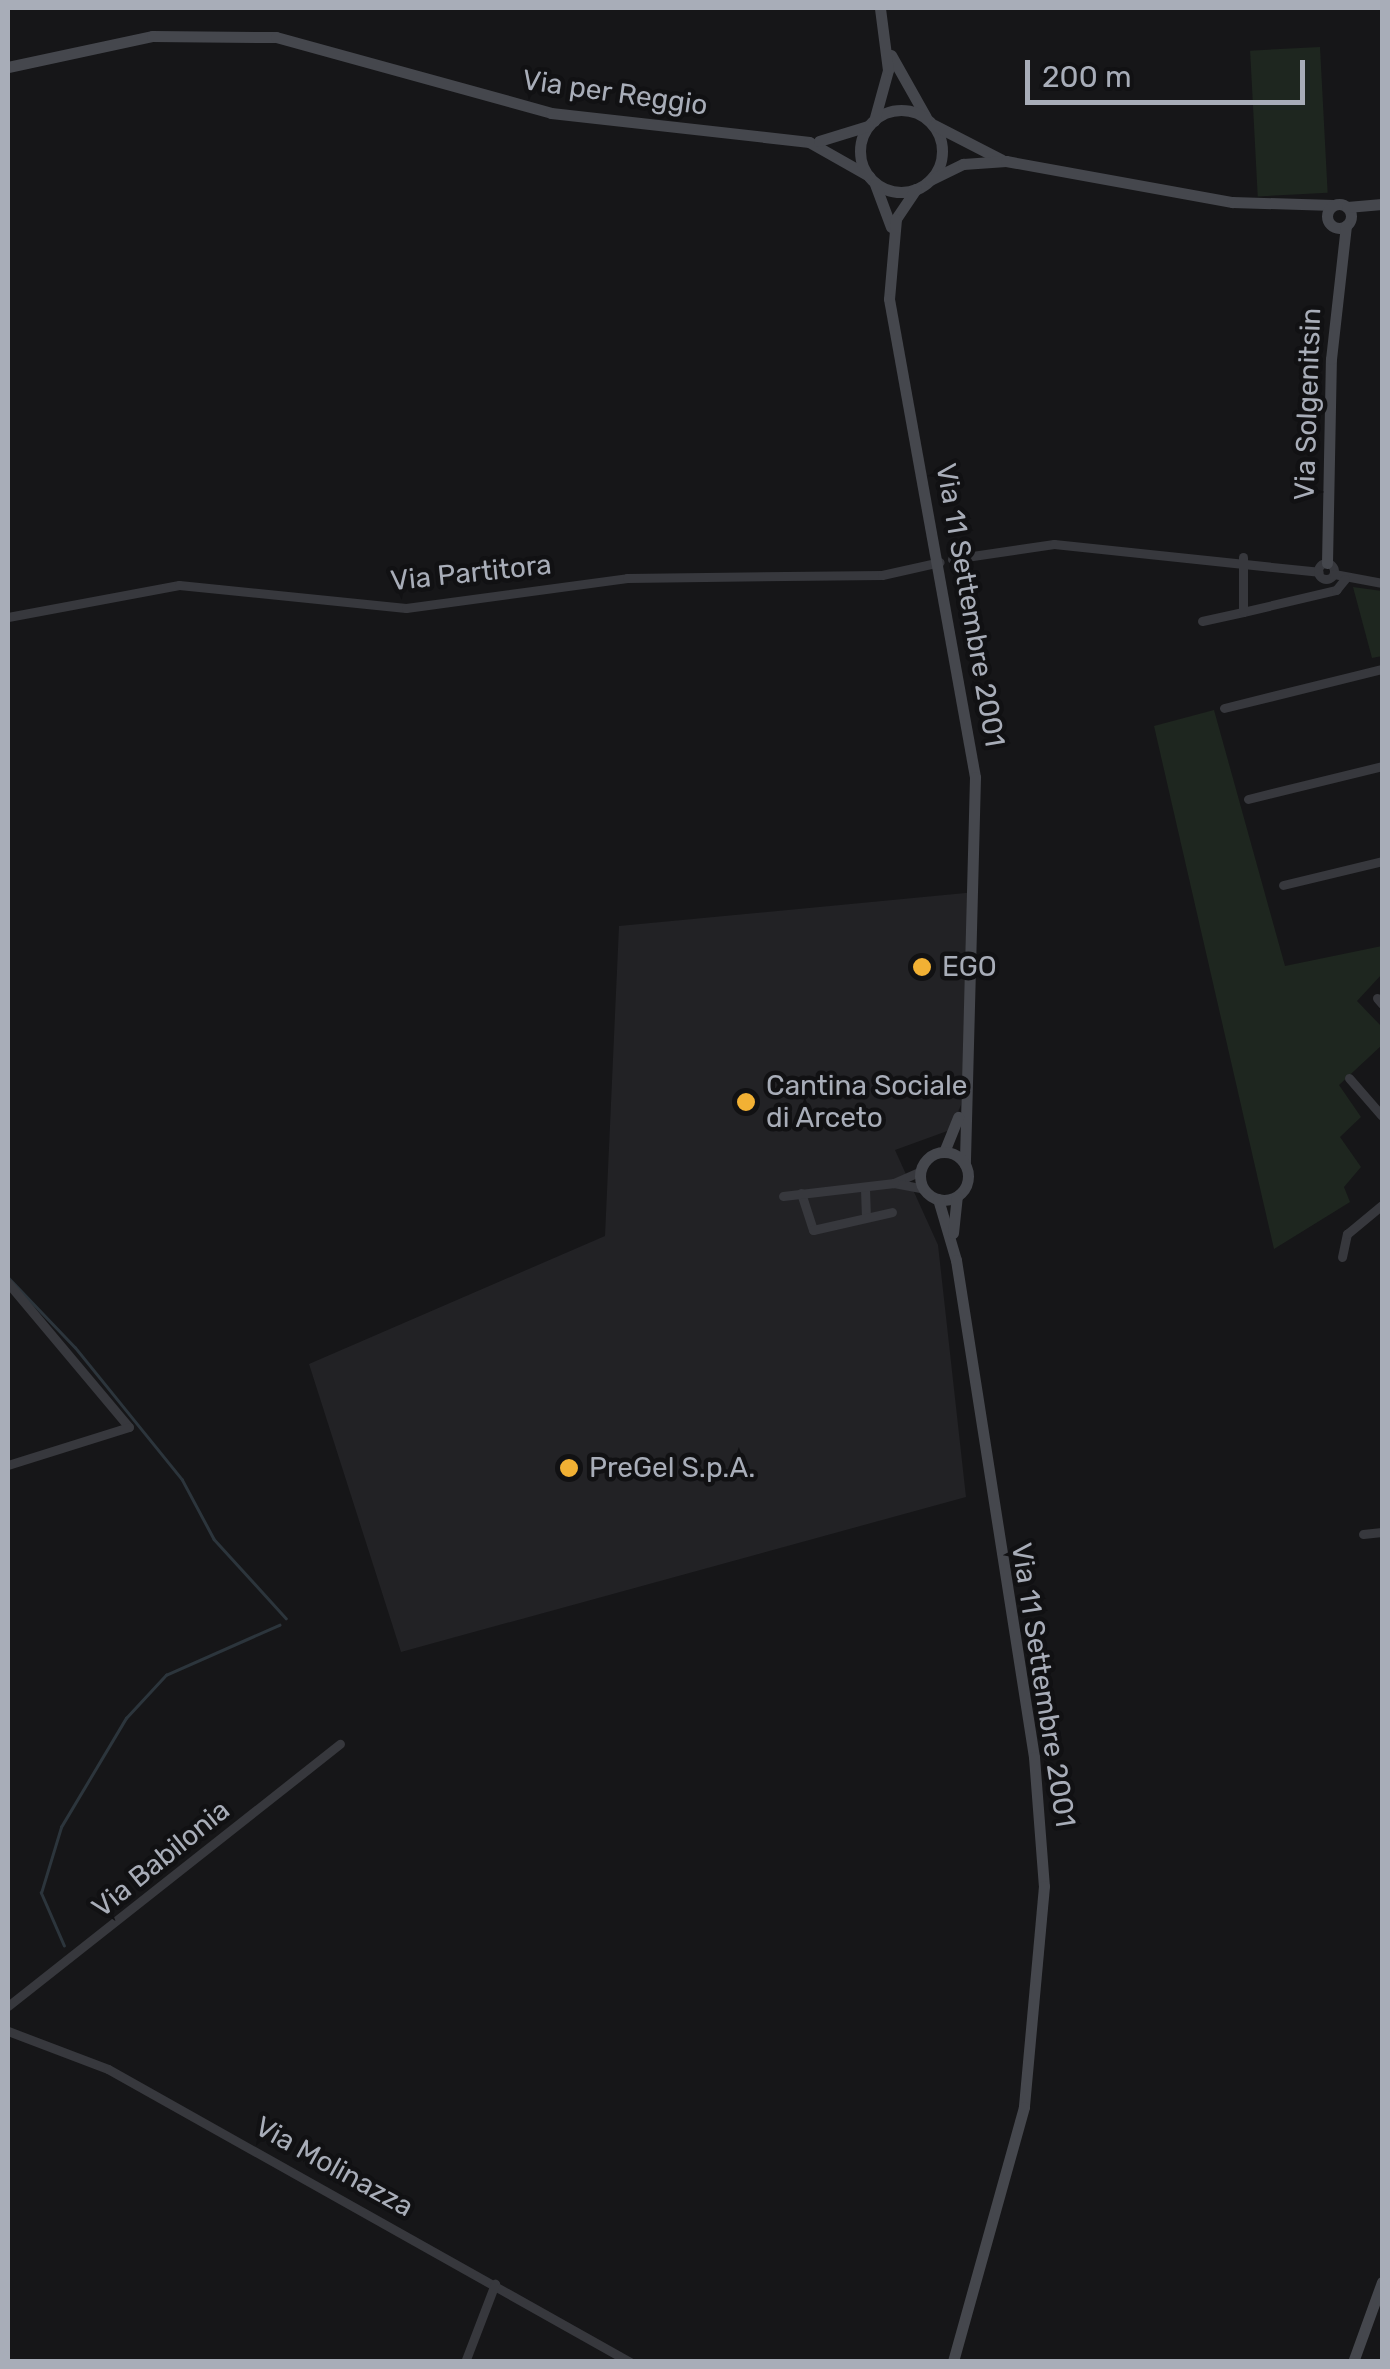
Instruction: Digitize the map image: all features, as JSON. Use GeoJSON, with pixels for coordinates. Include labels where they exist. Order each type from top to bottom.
{"type":"FeatureCollection","features":[{"type":"Feature","properties":{"kind":"main road","name":"Via 11 Settembre 2001"},"geometry":{"type":"LineString","coordinates":[[880,8],[886,42],[942,149],[930,180]]}},
{"type":"Feature","properties":{"kind":"main road","name":"Via per Reggio"},"geometry":{"type":"LineString","coordinates":[[8,67],[152,36],[264,36],[370,56],[552,113],[810,142],[871,124]]}},
{"type":"Feature","properties":{"kind":"main road","name":"Via 11 Settembre 2001"},"geometry":{"type":"LineString","coordinates":[[886,42],[871,124],[861,146],[892,238],[892,329],[946,561],[977,806],[963,1103],[965,1164],[957,1197],[953,1248]]}},
{"type":"Feature","properties":{"kind":"main road"},"geometry":{"type":"LineString","coordinates":[[871,124],[900,110],[1006,162]]}},
{"type":"Feature","properties":{"kind":"main road","name":"Via per Reggio"},"geometry":{"type":"LineString","coordinates":[[810,142],[871,178]]}},
{"type":"Feature","properties":{"kind":"main road"},"geometry":{"type":"LineString","coordinates":[[871,178],[916,189],[962,164],[1006,162],[1232,202],[1305,205],[1330,216],[1348,217],[1376,204]]}},
{"type":"Feature","properties":{"kind":"main road","name":"Via 11 Settembre 2001"},"geometry":{"type":"LineString","coordinates":[[892,238],[916,189]]}},
{"type":"Feature","properties":{"kind":"main road"},"geometry":{"type":"LineString","coordinates":[[1330,216],[1348,217]]}},
{"type":"Feature","properties":{"kind":"main road","name":"Via Solgenitsin"},"geometry":{"type":"LineString","coordinates":[[1330,216],[1340,247]]}},
{"type":"Feature","properties":{"kind":"main road","name":"Via Solgenitsin"},"geometry":{"type":"LineString","coordinates":[[1326,570],[1340,247],[1348,217]]}},
{"type":"Feature","properties":{"kind":"main road","name":"Via 11 Settembre 2001"},"geometry":{"type":"LineString","coordinates":[[944,1152],[963,1103]]}},
{"type":"Feature","properties":{"kind":"main road"},"geometry":{"type":"LineString","coordinates":[[957,1197],[938,1199],[924,1189],[921,1170],[944,1152],[965,1164]]}},
{"type":"Feature","properties":{"kind":"main road","name":"Via 11 Settembre 2001"},"geometry":{"type":"LineString","coordinates":[[938,1199],[953,1248],[1034,1757],[1044,1886],[1024,2107],[954,2362]]}},
{"type":"Feature","properties":{"kind":"main road"},"geometry":{"type":"LineString","coordinates":[[1353,2362],[1382,2282]]}},
{"type":"Feature","properties":{"kind":"street","name":"Via Partitora"},"geometry":{"type":"LineString","coordinates":[[8,617],[179,585],[406,608],[627,578],[882,575],[1054,544],[1243,558],[1382,583]]}},
{"type":"Feature","properties":{"kind":"street"},"geometry":{"type":"LineString","coordinates":[[1243,558],[1243,612]]}},
{"type":"Feature","properties":{"kind":"street"},"geometry":{"type":"LineString","coordinates":[[1202,621],[1336,590],[1344,578]]}},
{"type":"Feature","properties":{"kind":"street"},"geometry":{"type":"LineString","coordinates":[[1224,708],[1382,669]]}},
{"type":"Feature","properties":{"kind":"street"},"geometry":{"type":"LineString","coordinates":[[1248,798],[1382,766]]}},
{"type":"Feature","properties":{"kind":"street"},"geometry":{"type":"LineString","coordinates":[[1283,884],[1382,861]]}},
{"type":"Feature","properties":{"kind":"street"},"geometry":{"type":"LineString","coordinates":[[1349,1078],[1382,1116]]}},
{"type":"Feature","properties":{"kind":"street"},"geometry":{"type":"LineString","coordinates":[[894,1184],[921,1170]]}},
{"type":"Feature","properties":{"kind":"street"},"geometry":{"type":"LineString","coordinates":[[783,1196],[894,1184],[924,1189]]}},
{"type":"Feature","properties":{"kind":"street"},"geometry":{"type":"LineString","coordinates":[[865,1188],[866,1217]]}},
{"type":"Feature","properties":{"kind":"street"},"geometry":{"type":"LineString","coordinates":[[801,1194],[813,1230],[892,1212]]}},
{"type":"Feature","properties":{"kind":"street"},"geometry":{"type":"LineString","coordinates":[[1342,1257],[1347,1234],[1382,1205]]}},
{"type":"Feature","properties":{"kind":"street"},"geometry":{"type":"LineString","coordinates":[[8,1284],[129,1427],[8,1465]]}},
{"type":"Feature","properties":{"kind":"street"},"geometry":{"type":"LineString","coordinates":[[1363,1534],[1382,1532]]}},
{"type":"Feature","properties":{"kind":"street","name":"Via Babilonia"},"geometry":{"type":"LineString","coordinates":[[8,2006],[340,1744]]}},
{"type":"Feature","properties":{"kind":"street","name":"Via Molinazza"},"geometry":{"type":"LineString","coordinates":[[8,2031],[108,2069],[630,2362]]}},
{"type":"Feature","properties":{"kind":"street"},"geometry":{"type":"LineString","coordinates":[[465,2362],[495,2284]]}},
{"type":"Feature","properties":{"kind":"shaded area"},"geometry":{"type":"Polygon","coordinates":[[[1320,47],[1328,193],[1258,196],[1250,51],[1320,47]]]}},
{"type":"Feature","properties":{"kind":"shaded area"},"geometry":{"type":"Polygon","coordinates":[[[1353,587],[1382,591],[1382,656],[1372,658],[1353,587]]]}},
{"type":"Feature","properties":{"kind":"shaded area"},"geometry":{"type":"Polygon","coordinates":[[[1214,710],[1285,966],[1382,946],[1382,974],[1357,1001],[1382,1027],[1382,1045],[1339,1085],[1361,1117],[1340,1137],[1361,1167],[1344,1187],[1350,1202],[1274,1249],[1154,726],[1214,710]]]}},
{"type":"Feature","properties":{"kind":"shaded area"},"geometry":{"type":"Polygon","coordinates":[[[976,892],[961,1105],[950,1130],[895,1150],[938,1245],[966,1497],[401,1652],[309,1364],[605,1236],[619,926],[976,892]]]}},
{"type":"Feature","properties":{"kind":"waterway"},"geometry":{"type":"LineString","coordinates":[[8,1277],[75,1347],[182,1479],[214,1539],[286,1618]]}},
{"type":"Feature","properties":{"kind":"waterway"},"geometry":{"type":"LineString","coordinates":[[64,1946],[41,1893],[61,1827],[126,1718],[166,1675],[279,1625]]}},
{"type":"Feature","properties":{"kind":"place","name":"EGO"},"geometry":{"type":"Point","coordinates":[922,967]}},
{"type":"Feature","properties":{"kind":"place","name":"Cantina Sociale di Arceto"},"geometry":{"type":"Point","coordinates":[746,1102]}},
{"type":"Feature","properties":{"kind":"place","name":"PreGel S.p.A."},"geometry":{"type":"Point","coordinates":[569,1468]}}]}
